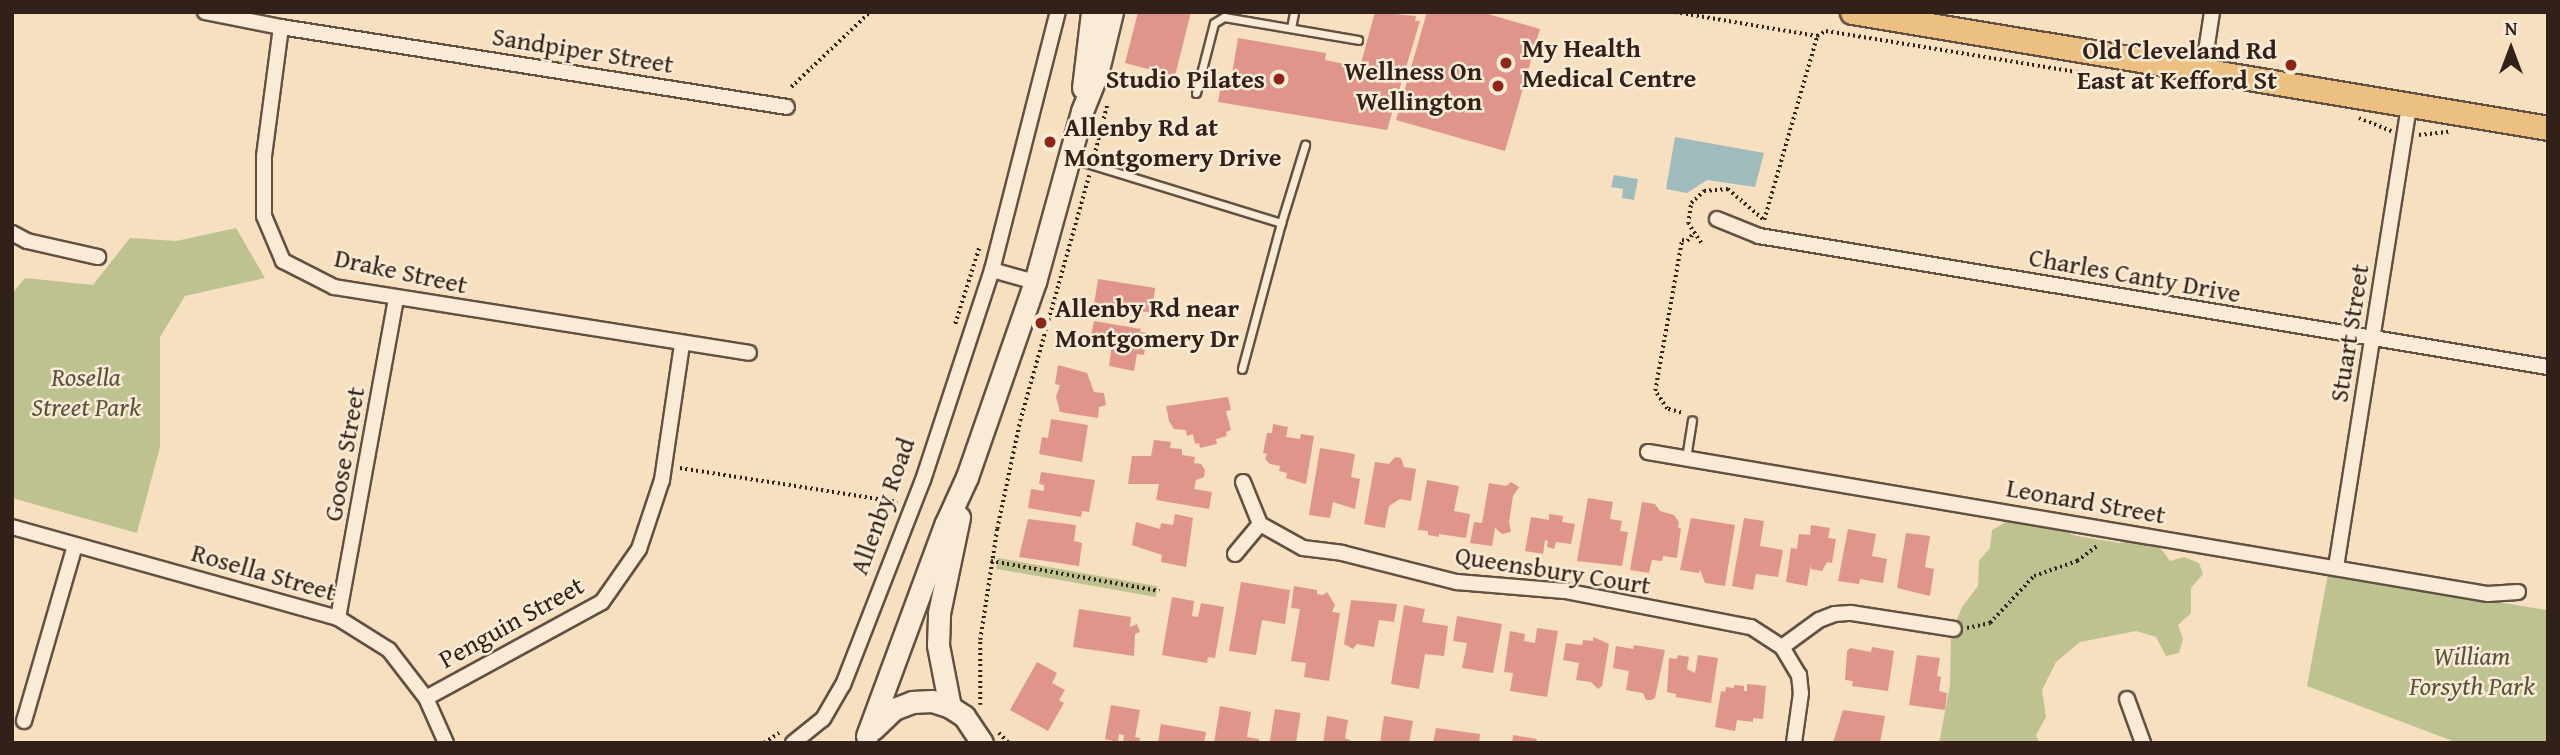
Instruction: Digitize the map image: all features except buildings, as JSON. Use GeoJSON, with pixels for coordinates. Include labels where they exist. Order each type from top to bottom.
{"type":"FeatureCollection","features":[{"type":"Feature","properties":{"kind":"main road"},"geometry":{"type":"LineString","coordinates":[[1082,111],[1083,72],[1092,12]]}},
{"type":"Feature","properties":{"kind":"main road"},"geometry":{"type":"LineString","coordinates":[[866,740],[946,523],[967,477],[1035,282],[1082,111],[1097,74],[1112,12]]}},
{"type":"Feature","properties":{"kind":"main road"},"geometry":{"type":"LineString","coordinates":[[1853,12],[2548,128]]}},
{"type":"Feature","properties":{"kind":"main road"},"geometry":{"type":"LineString","coordinates":[[950,707],[938,645],[939,613],[967,477]]}},
{"type":"Feature","properties":{"kind":"main road"},"geometry":{"type":"LineString","coordinates":[[866,740],[886,715],[912,702],[932,701],[950,707],[964,716],[986,739]]}},
{"type":"Feature","properties":{"kind":"street","name":"Sandpiper Street"},"geometry":{"type":"LineString","coordinates":[[205,12],[281,27],[787,107]]}},
{"type":"Feature","properties":{"kind":"street","name":"Allenby Road"},"geometry":{"type":"LineString","coordinates":[[793,743],[823,719],[843,685],[923,481],[992,270],[1058,12]]}},
{"type":"Feature","properties":{"kind":"street"},"geometry":{"type":"LineString","coordinates":[[2203,71],[2212,12]]}},
{"type":"Feature","properties":{"kind":"street","name":"Drake Street"},"geometry":{"type":"LineString","coordinates":[[281,27],[264,156],[264,216],[283,261],[334,287],[749,354]]}},
{"type":"Feature","properties":{"kind":"street","name":"Stuart Street"},"geometry":{"type":"LineString","coordinates":[[2336,567],[2409,106]]}},
{"type":"Feature","properties":{"kind":"street","name":"Charles Canty Drive"},"geometry":{"type":"LineString","coordinates":[[1717,219],[1759,236],[2548,367]]}},
{"type":"Feature","properties":{"kind":"street"},"geometry":{"type":"LineString","coordinates":[[12,233],[27,241],[98,257]]}},
{"type":"Feature","properties":{"kind":"street"},"geometry":{"type":"LineString","coordinates":[[992,270],[1035,282]]}},
{"type":"Feature","properties":{"kind":"street","name":"Goose Street"},"geometry":{"type":"LineString","coordinates":[[338,618],[396,298]]}},
{"type":"Feature","properties":{"kind":"street","name":"Penguin Street"},"geometry":{"type":"LineString","coordinates":[[426,698],[602,601],[639,549],[664,465],[682,344]]}},
{"type":"Feature","properties":{"kind":"street","name":"Leonard Street"},"geometry":{"type":"LineString","coordinates":[[1648,452],[2488,594],[2518,592]]}},
{"type":"Feature","properties":{"kind":"street"},"geometry":{"type":"LineString","coordinates":[[1235,554],[1260,524],[1243,482]]}},
{"type":"Feature","properties":{"kind":"street","name":"Queensbury Court"},"geometry":{"type":"LineString","coordinates":[[1260,524],[1303,548],[1342,553],[1457,582],[1565,591],[1751,626],[1782,647],[1798,675],[1801,693],[1794,743]]}},
{"type":"Feature","properties":{"kind":"street","name":"Rosella Street"},"geometry":{"type":"LineString","coordinates":[[12,527],[338,618],[389,650],[426,698],[446,743]]}},
{"type":"Feature","properties":{"kind":"street"},"geometry":{"type":"LineString","coordinates":[[24,721],[75,545]]}},
{"type":"Feature","properties":{"kind":"street"},"geometry":{"type":"LineString","coordinates":[[1782,647],[1819,620],[1835,614],[1851,613],[1954,629]]}},
{"type":"Feature","properties":{"kind":"street"},"geometry":{"type":"LineString","coordinates":[[2127,699],[2143,743]]}},
{"type":"Feature","properties":{"kind":"lane"},"geometry":{"type":"LineString","coordinates":[[1291,28],[1294,12]]}},
{"type":"Feature","properties":{"kind":"lane"},"geometry":{"type":"LineString","coordinates":[[1196,93],[1214,23],[1224,17],[1358,40]]}},
{"type":"Feature","properties":{"kind":"lane"},"geometry":{"type":"LineString","coordinates":[[1242,369],[1305,145]]}},
{"type":"Feature","properties":{"kind":"lane"},"geometry":{"type":"LineString","coordinates":[[1069,158],[1281,223]]}},
{"type":"Feature","properties":{"kind":"lane"},"geometry":{"type":"LineString","coordinates":[[1686,458],[1692,419]]}},
{"type":"Feature","properties":{"kind":"path"},"geometry":{"type":"LineString","coordinates":[[791,87],[870,12]]}},
{"type":"Feature","properties":{"kind":"path"},"geometry":{"type":"LineString","coordinates":[[1675,12],[1817,36],[1826,31],[2093,75]]}},
{"type":"Feature","properties":{"kind":"path"},"geometry":{"type":"LineString","coordinates":[[1701,243],[1688,224],[1692,203],[1704,191],[1728,189],[1764,220],[1817,36]]}},
{"type":"Feature","properties":{"kind":"path"},"geometry":{"type":"LineString","coordinates":[[982,713],[980,640],[991,561],[1020,421],[1108,102]]}},
{"type":"Feature","properties":{"kind":"path"},"geometry":{"type":"LineString","coordinates":[[2348,117],[2404,133],[2431,136],[2452,131]]}},
{"type":"Feature","properties":{"kind":"path"},"geometry":{"type":"LineString","coordinates":[[1692,419],[1667,409],[1655,391],[1682,240],[1687,241],[1693,235]]}},
{"type":"Feature","properties":{"kind":"path"},"geometry":{"type":"LineString","coordinates":[[954,330],[983,236]]}},
{"type":"Feature","properties":{"kind":"path"},"geometry":{"type":"LineString","coordinates":[[664,465],[897,502]]}},
{"type":"Feature","properties":{"kind":"path"},"geometry":{"type":"LineString","coordinates":[[893,514],[901,492]]}},
{"type":"Feature","properties":{"kind":"path"},"geometry":{"type":"LineString","coordinates":[[1954,629],[1990,623],[2034,576],[2077,561],[2095,549],[2111,530]]}},
{"type":"Feature","properties":{"kind":"path"},"geometry":{"type":"LineString","coordinates":[[991,561],[1160,591]]}},
{"type":"Feature","properties":{"kind":"path"},"geometry":{"type":"LineString","coordinates":[[764,743],[781,731]]}},
{"type":"Feature","properties":{"kind":"path"},"geometry":{"type":"LineString","coordinates":[[986,739],[1009,743]]}},
{"type":"Feature","properties":{"kind":"green space","name":"Rosella Street Park"},"geometry":{"type":"Polygon","coordinates":[[[236,228],[265,278],[185,296],[160,337],[160,447],[137,533],[12,498],[12,294],[25,278],[93,285],[130,238],[176,241],[236,228]]]}},
{"type":"Feature","properties":{"kind":"green space"},"geometry":{"type":"Polygon","coordinates":[[[2011,519],[2039,523],[2077,536],[2120,543],[2135,540],[2159,546],[2170,561],[2184,557],[2199,563],[2203,574],[2191,588],[2191,613],[2178,625],[2183,639],[2179,653],[2166,656],[2156,637],[2136,631],[2080,642],[2056,662],[2042,690],[2046,717],[2036,735],[2039,743],[1939,743],[1950,685],[1951,635],[1962,607],[1978,586],[1979,561],[1990,548],[1992,530],[2011,519]]]}},
{"type":"Feature","properties":{"kind":"green space"},"geometry":{"type":"Polygon","coordinates":[[[998,558],[1158,586],[1156,597],[996,569],[998,558]]]}},
{"type":"Feature","properties":{"kind":"green space","name":"William Forsyth Park"},"geometry":{"type":"Polygon","coordinates":[[[2328,574],[2546,610],[2548,604],[2548,743],[2458,743],[2307,686],[2328,574]]]}},
{"type":"Feature","properties":{"kind":"water"},"geometry":{"type":"Polygon","coordinates":[[[1675,137],[1764,153],[1755,187],[1707,180],[1687,193],[1666,189],[1675,137]]]}},
{"type":"Feature","properties":{"kind":"water"},"geometry":{"type":"Polygon","coordinates":[[[1614,175],[1638,179],[1634,200],[1622,198],[1623,189],[1611,187],[1614,175]]]}},
{"type":"Feature","properties":{"kind":"place","name":"My Health Medical Centre"},"geometry":{"type":"Point","coordinates":[1506,63]}},
{"type":"Feature","properties":{"kind":"place","name":"Old Cleveland Rd East at Kefford St"},"geometry":{"type":"Point","coordinates":[2291,65]}},
{"type":"Feature","properties":{"kind":"place","name":"Studio Pilates"},"geometry":{"type":"Point","coordinates":[1279,79]}},
{"type":"Feature","properties":{"kind":"place","name":"Wellness On Wellington"},"geometry":{"type":"Point","coordinates":[1498,86]}},
{"type":"Feature","properties":{"kind":"place","name":"Allenby Rd at Montgomery Drive"},"geometry":{"type":"Point","coordinates":[1050,142]}},
{"type":"Feature","properties":{"kind":"place","name":"Allenby Rd near Montgomery Dr"},"geometry":{"type":"Point","coordinates":[1041,323]}}]}
